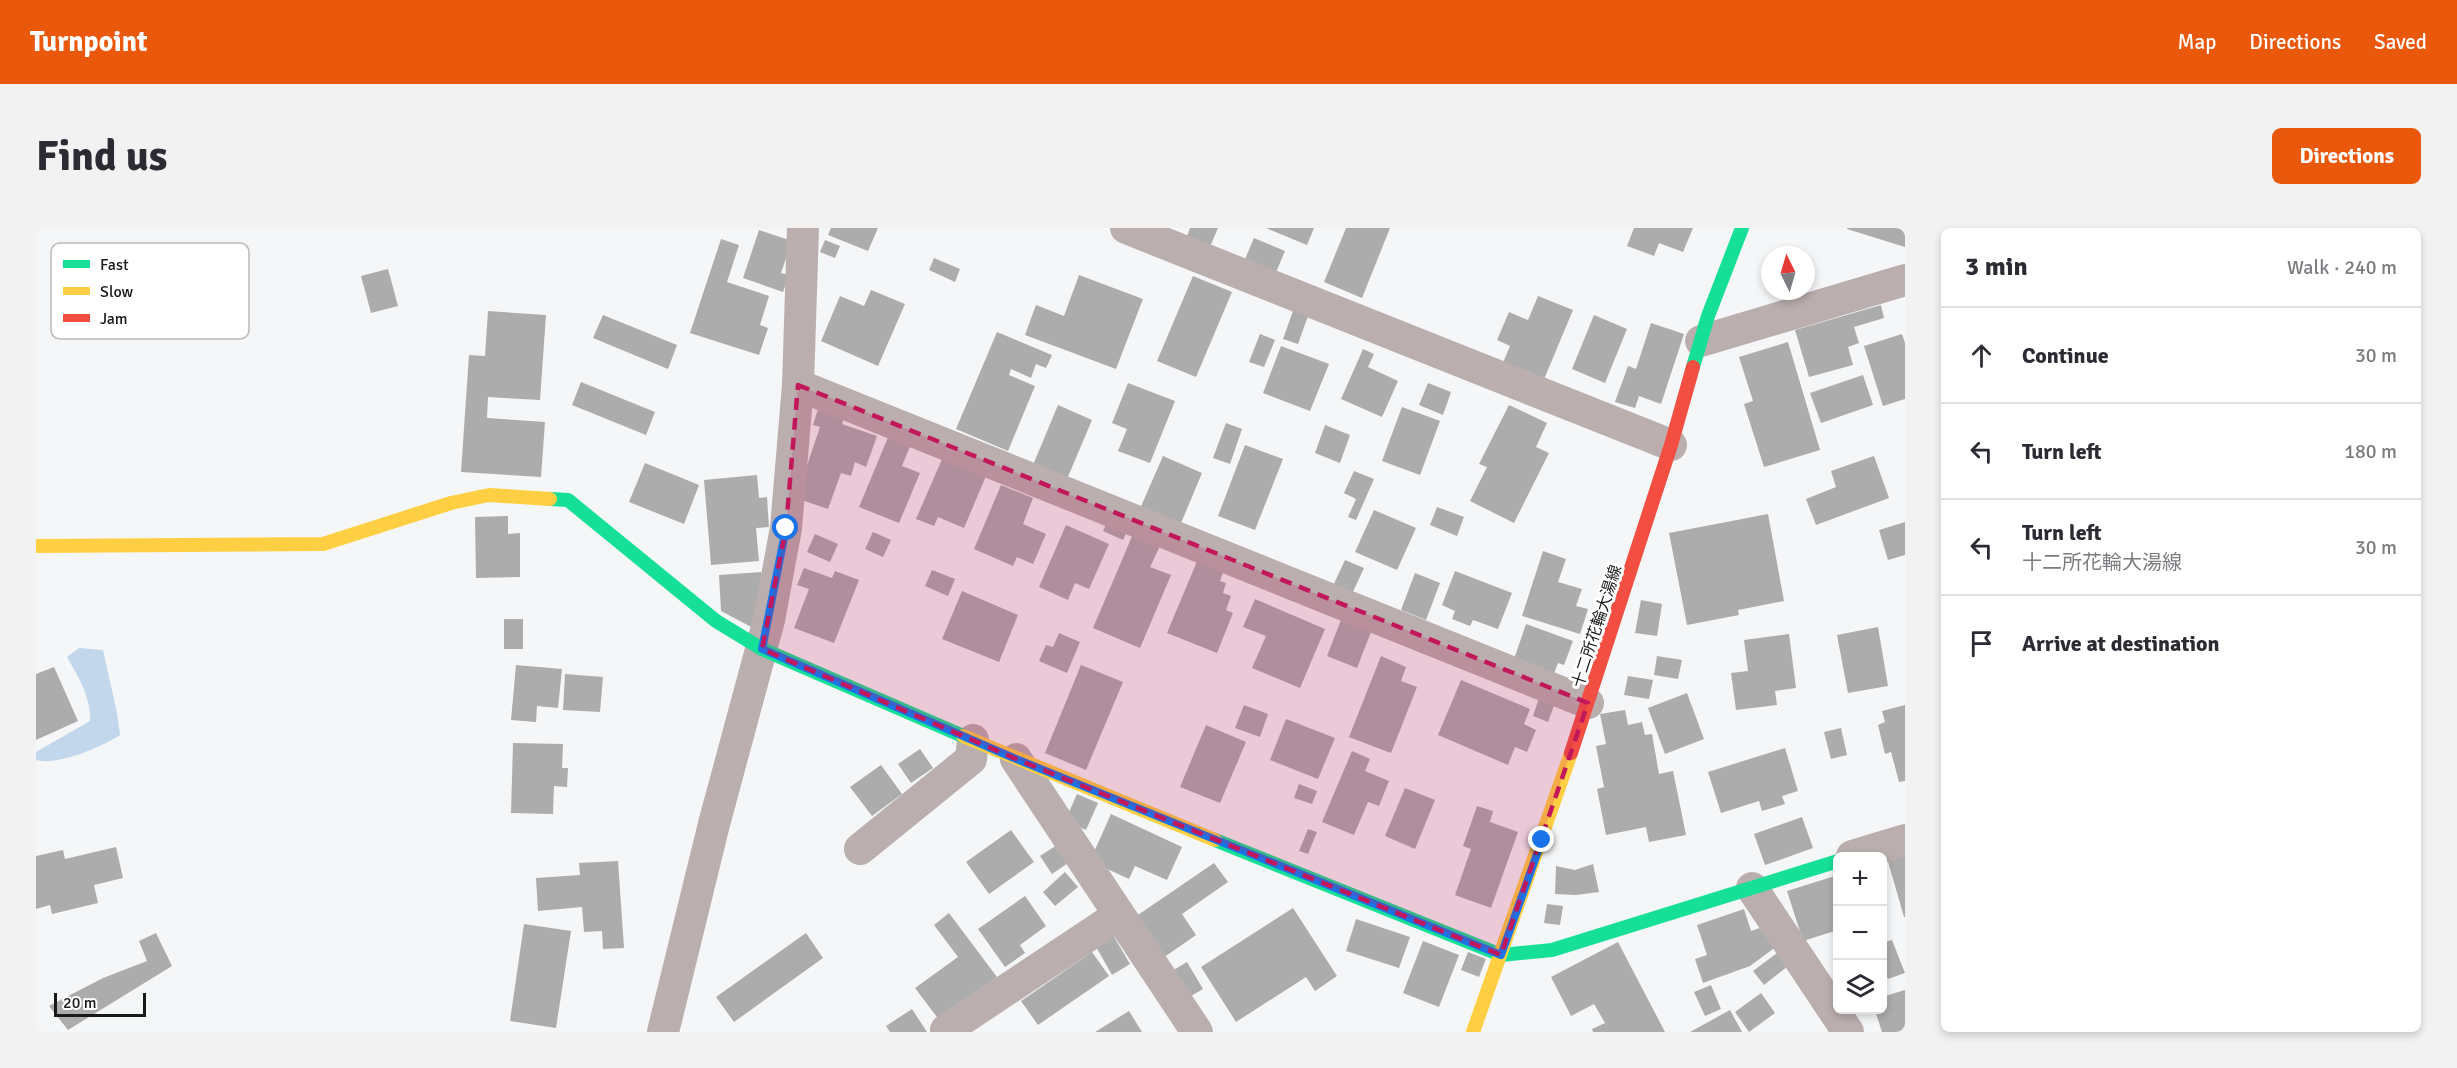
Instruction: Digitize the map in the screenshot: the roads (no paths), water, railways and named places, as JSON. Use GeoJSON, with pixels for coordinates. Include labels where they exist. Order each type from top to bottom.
{"type":"FeatureCollection","features":[{"type":"Feature","properties":{"kind":"street"},"geometry":{"type":"LineString","coordinates":[[663,1032],[711,836],[762,649],[786,528],[798,386],[803,228]]}},
{"type":"Feature","properties":{"kind":"street"},"geometry":{"type":"LineString","coordinates":[[1126,228],[1671,445]]}},
{"type":"Feature","properties":{"kind":"street","name":"十二所花輪大湯線"},"geometry":{"type":"LineString","coordinates":[[1473,1032],[1588,703],[1671,445],[1701,341],[1742,228]]}},
{"type":"Feature","properties":{"kind":"street"},"geometry":{"type":"LineString","coordinates":[[1701,341],[1905,280]]}},
{"type":"Feature","properties":{"kind":"street"},"geometry":{"type":"LineString","coordinates":[[798,386],[1588,703]]}},
{"type":"Feature","properties":{"kind":"street"},"geometry":{"type":"LineString","coordinates":[[36,546],[322,544],[451,503],[489,495],[568,500],[716,621],[762,649],[1016,759],[1501,955],[1552,950],[1833,863]]}},
{"type":"Feature","properties":{"kind":"street"},"geometry":{"type":"LineString","coordinates":[[860,849],[970,759],[973,740]]}},
{"type":"Feature","properties":{"kind":"street"},"geometry":{"type":"LineString","coordinates":[[1016,759],[1197,1032]]}},
{"type":"Feature","properties":{"kind":"street"},"geometry":{"type":"LineString","coordinates":[[1865,852],[1905,840]]}},
{"type":"Feature","properties":{"kind":"street"},"geometry":{"type":"LineString","coordinates":[[1752,888],[1848,1032]]}},
{"type":"Feature","properties":{"kind":"street"},"geometry":{"type":"LineString","coordinates":[[946,1030],[1119,915]]}},
{"type":"Feature","properties":{"kind":"water"},"geometry":{"type":"Polygon","coordinates":[[[79,648],[103,650],[120,735],[91,750],[67,758],[36,760],[36,752],[90,721],[89,704],[80,680],[67,657],[79,648]]]}}]}
